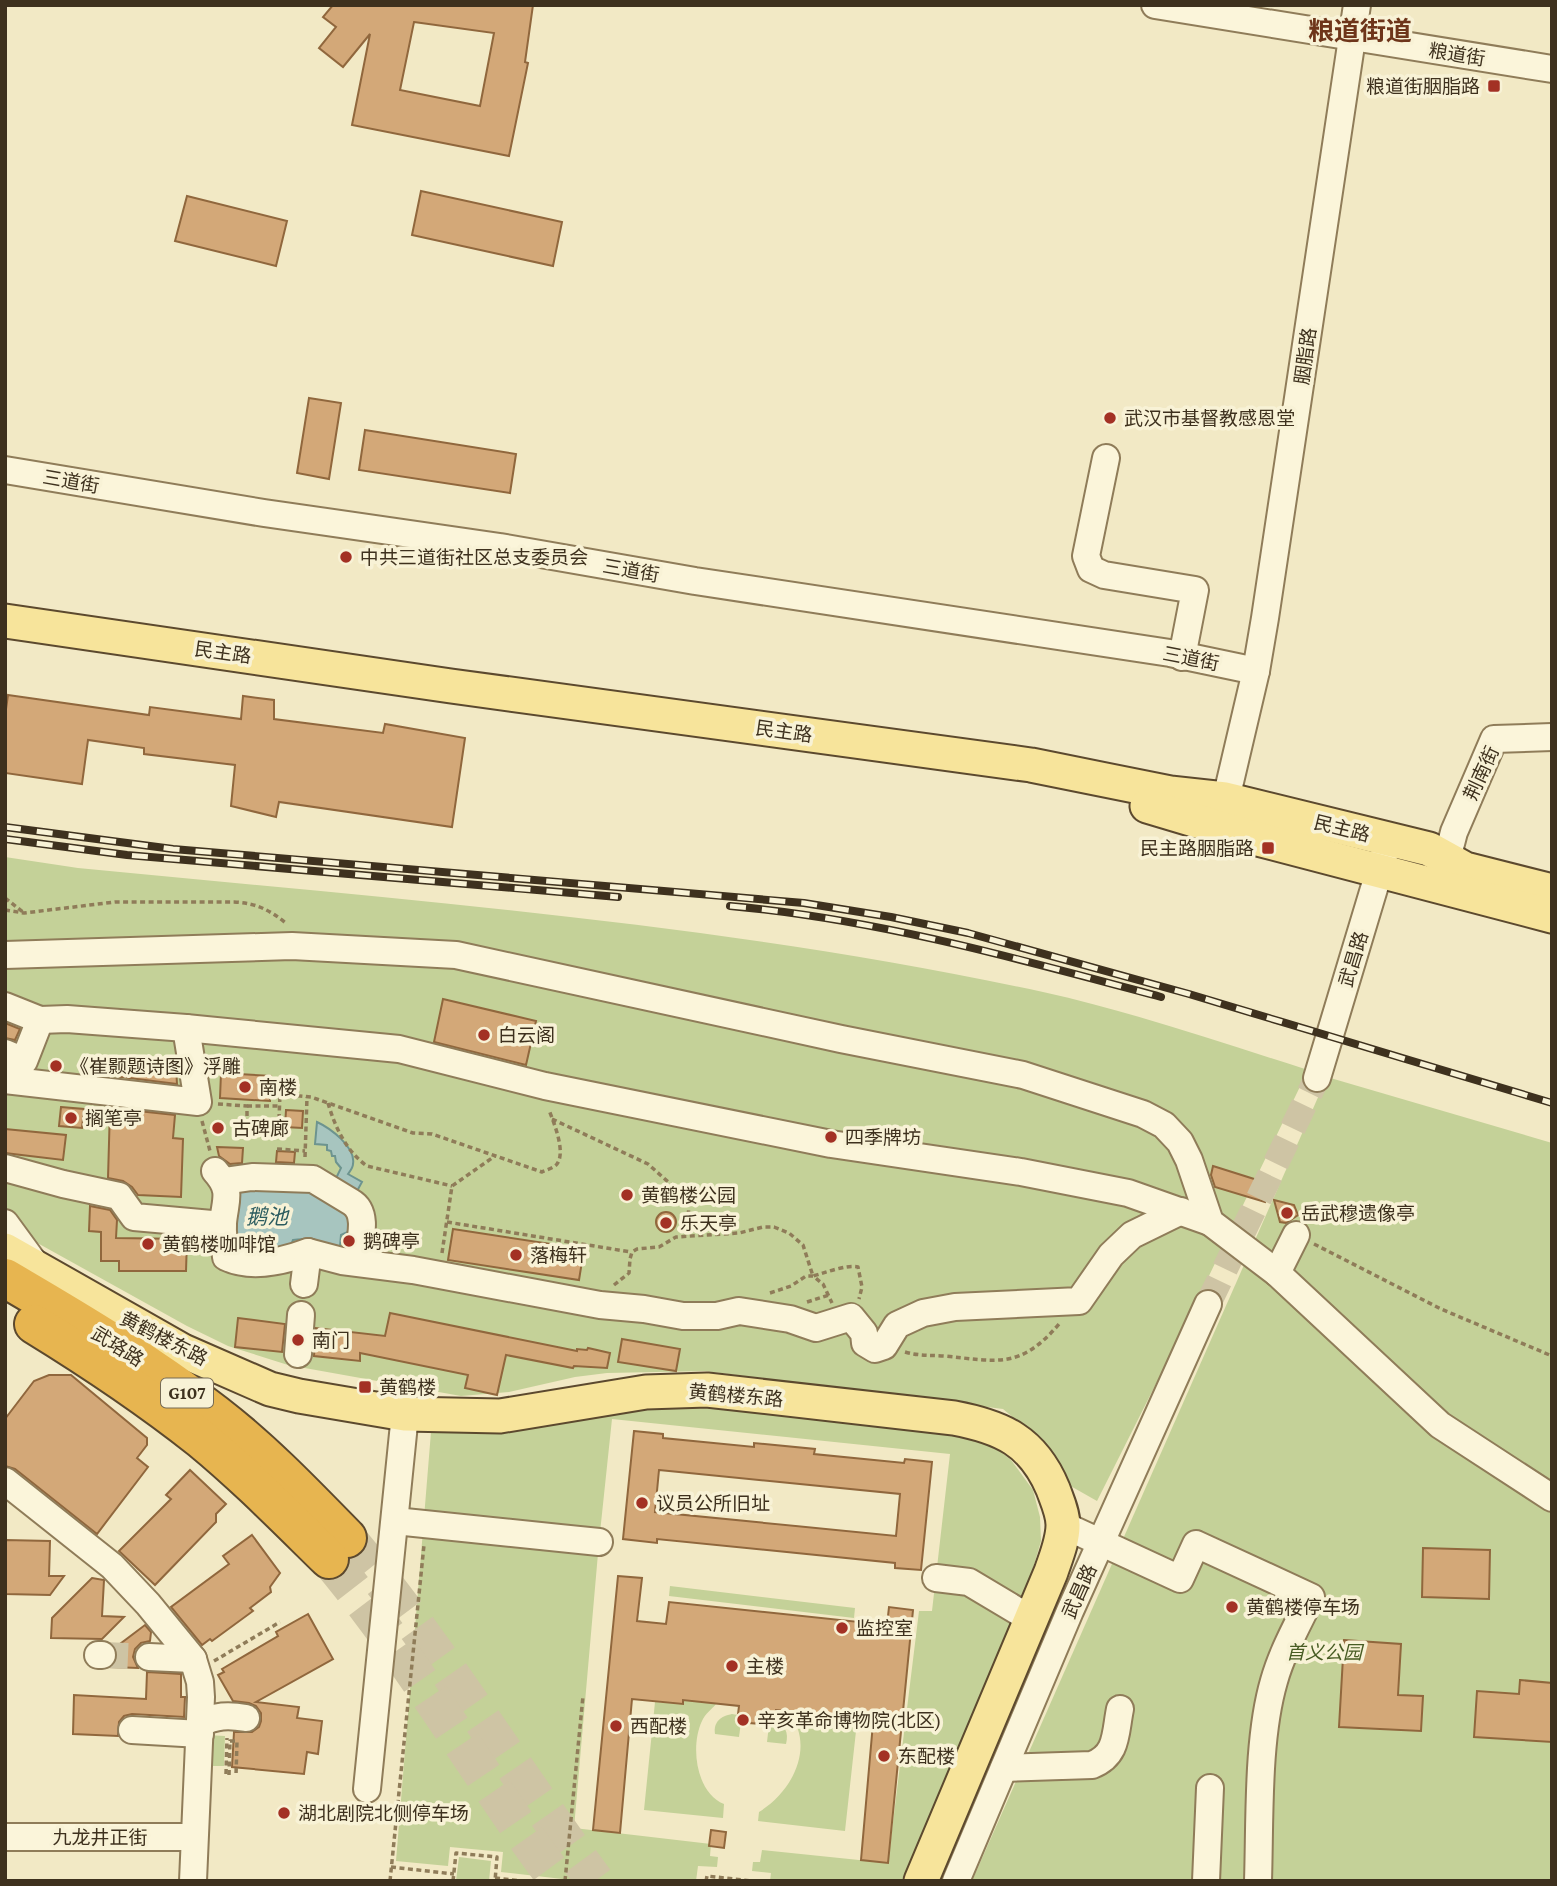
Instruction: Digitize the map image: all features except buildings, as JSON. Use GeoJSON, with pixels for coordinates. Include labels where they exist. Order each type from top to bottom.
{"type":"FeatureCollection","features":[{"type":"Feature","properties":{"kind":"highway","name":"武珞路"},"geometry":{"type":"LineString","coordinates":[[5,1307],[124,1383],[200,1438],[259,1490],[338,1549],[286,1475],[217,1415],[22,1273]]}},
{"type":"Feature","properties":{"kind":"main road","name":"民主路"},"geometry":{"type":"LineString","coordinates":[[5,621],[1031,765],[1171,793],[1380,872],[1552,916]]}},
{"type":"Feature","properties":{"kind":"main road","name":"民主路"},"geometry":{"type":"LineString","coordinates":[[5,641],[450,705],[1029,782],[1167,810],[1222,813],[1429,849],[1465,869],[1552,891]]}},
{"type":"Feature","properties":{"kind":"main road","name":"黄鹤楼东路"},"geometry":{"type":"LineString","coordinates":[[5,1250],[22,1273],[183,1351],[271,1389],[299,1396],[405,1414],[500,1416],[646,1392],[707,1390],[954,1418],[984,1424],[1007,1434],[1028,1448],[1042,1466],[1059,1506],[1063,1525],[1060,1545],[921,1881]]}},
{"type":"Feature","properties":{"kind":"street","name":"粮道街"},"geometry":{"type":"LineString","coordinates":[[1155,5],[1552,69]]}},
{"type":"Feature","properties":{"kind":"street","name":"胭脂路"},"geometry":{"type":"LineString","coordinates":[[1222,813],[1256,671],[1270,591],[1357,5]]}},
{"type":"Feature","properties":{"kind":"street"},"geometry":{"type":"LineString","coordinates":[[1106,458],[1086,556],[1091,569],[1104,575],[1195,590],[1182,657]]}},
{"type":"Feature","properties":{"kind":"street","name":"三道街"},"geometry":{"type":"LineString","coordinates":[[5,470],[264,513],[500,547],[1256,671]]}},
{"type":"Feature","properties":{"kind":"street","name":"荆南街"},"geometry":{"type":"LineString","coordinates":[[1447,859],[1454,832],[1494,739],[1552,737]]}},
{"type":"Feature","properties":{"kind":"street","name":"武昌路"},"geometry":{"type":"LineString","coordinates":[[1317,1077],[1388,840]]}},
{"type":"Feature","properties":{"kind":"street"},"geometry":{"type":"LineString","coordinates":[[5,955],[245,946],[456,955],[827,1036],[1023,1075],[1143,1114],[1164,1125],[1180,1142],[1189,1160],[1210,1222]]}},
{"type":"Feature","properties":{"kind":"street"},"geometry":{"type":"LineString","coordinates":[[5,1006],[40,1020],[67,1019],[186,1028],[399,1049],[545,1086],[831,1144],[1021,1172],[1128,1193],[1210,1222],[1277,1273],[1440,1425],[1552,1497]]}},
{"type":"Feature","properties":{"kind":"street"},"geometry":{"type":"LineString","coordinates":[[5,1054],[24,1061],[40,1020]]}},
{"type":"Feature","properties":{"kind":"street"},"geometry":{"type":"LineString","coordinates":[[5,1080],[198,1102],[186,1028]]}},
{"type":"Feature","properties":{"kind":"street"},"geometry":{"type":"LineString","coordinates":[[5,1167],[63,1184],[119,1196],[134,1217],[223,1225]]}},
{"type":"Feature","properties":{"kind":"street"},"geometry":{"type":"LineString","coordinates":[[357,1261],[362,1216],[357,1205],[313,1179],[220,1176],[228,1194],[223,1225],[226,1257],[238,1262],[286,1261],[308,1252],[342,1261],[357,1261],[600,1305],[683,1316],[717,1316],[739,1311],[790,1319],[816,1328],[842,1320],[864,1333],[865,1343],[875,1349],[884,1346],[897,1325],[923,1313],[954,1307],[1079,1301],[1111,1255],[1132,1235],[1181,1211]]}},
{"type":"Feature","properties":{"kind":"street"},"geometry":{"type":"LineString","coordinates":[[5,1223],[22,1273]]}},
{"type":"Feature","properties":{"kind":"street"},"geometry":{"type":"LineString","coordinates":[[1277,1273],[1296,1235]]}},
{"type":"Feature","properties":{"kind":"street"},"geometry":{"type":"LineString","coordinates":[[304,1284],[308,1252]]}},
{"type":"Feature","properties":{"kind":"street","name":"武昌路"},"geometry":{"type":"LineString","coordinates":[[956,1881],[1100,1542],[1208,1304]]}},
{"type":"Feature","properties":{"kind":"street"},"geometry":{"type":"LineString","coordinates":[[298,1354],[301,1315]]}},
{"type":"Feature","properties":{"kind":"street"},"geometry":{"type":"LineString","coordinates":[[366,1789],[405,1414]]}},
{"type":"Feature","properties":{"kind":"street"},"geometry":{"type":"LineString","coordinates":[[5,1481],[112,1566],[204,1660]]}},
{"type":"Feature","properties":{"kind":"street"},"geometry":{"type":"LineString","coordinates":[[395,1521],[599,1542]]}},
{"type":"Feature","properties":{"kind":"street"},"geometry":{"type":"LineString","coordinates":[[1063,1525],[1180,1579],[1196,1544],[1311,1597],[1275,1679],[1268,1706],[1260,1807],[1258,1881]]}},
{"type":"Feature","properties":{"kind":"street"},"geometry":{"type":"LineString","coordinates":[[936,1578],[970,1582],[1031,1619]]}},
{"type":"Feature","properties":{"kind":"street"},"geometry":{"type":"LineString","coordinates":[[149,1657],[204,1660]]}},
{"type":"Feature","properties":{"kind":"street"},"geometry":{"type":"LineString","coordinates":[[193,1881],[200,1682],[204,1660]]}},
{"type":"Feature","properties":{"kind":"street"},"geometry":{"type":"LineString","coordinates":[[1004,1768],[1093,1765],[1106,1760],[1111,1753],[1120,1709]]}},
{"type":"Feature","properties":{"kind":"street"},"geometry":{"type":"LineString","coordinates":[[132,1730],[200,1729],[211,1717],[226,1716],[246,1728]]}},
{"type":"Feature","properties":{"kind":"street"},"geometry":{"type":"LineString","coordinates":[[1206,1881],[1210,1788]]}},
{"type":"Feature","properties":{"kind":"street","name":"九龙井正街"},"geometry":{"type":"LineString","coordinates":[[5,1838],[194,1837]]}},
{"type":"Feature","properties":{"kind":"path"},"geometry":{"type":"LineString","coordinates":[[5,898],[24,913]]}},
{"type":"Feature","properties":{"kind":"path"},"geometry":{"type":"LineString","coordinates":[[5,910],[24,913],[115,902],[249,903],[270,910],[290,926],[299,934],[302,947]]}},
{"type":"Feature","properties":{"kind":"path"},"geometry":{"type":"LineString","coordinates":[[279,1119],[280,1094],[307,1097],[413,1133],[432,1134],[542,1172],[555,1167],[558,1162],[559,1136],[552,1119],[545,1086]]}},
{"type":"Feature","properties":{"kind":"path"},"geometry":{"type":"LineString","coordinates":[[305,1179],[307,1097]]}},
{"type":"Feature","properties":{"kind":"path"},"geometry":{"type":"LineString","coordinates":[[220,1176],[198,1102],[280,1106]]}},
{"type":"Feature","properties":{"kind":"path"},"geometry":{"type":"LineString","coordinates":[[328,1102],[338,1131],[356,1158],[367,1166],[453,1185]]}},
{"type":"Feature","properties":{"kind":"path"},"geometry":{"type":"LineString","coordinates":[[247,1106],[247,1116]]}},
{"type":"Feature","properties":{"kind":"path"},"geometry":{"type":"LineString","coordinates":[[552,1119],[648,1164],[684,1196],[689,1204],[687,1236]]}},
{"type":"Feature","properties":{"kind":"path"},"geometry":{"type":"LineString","coordinates":[[277,1149],[305,1151]]}},
{"type":"Feature","properties":{"kind":"path"},"geometry":{"type":"LineString","coordinates":[[439,1276],[453,1185],[495,1156]]}},
{"type":"Feature","properties":{"kind":"path"},"geometry":{"type":"LineString","coordinates":[[447,1222],[632,1252],[659,1247],[676,1237],[738,1233],[774,1227],[789,1233],[803,1245],[813,1276],[823,1284],[842,1320],[862,1287],[858,1267],[846,1266],[838,1271],[813,1276],[806,1276],[790,1286],[770,1293]]}},
{"type":"Feature","properties":{"kind":"path"},"geometry":{"type":"LineString","coordinates":[[1296,1235],[1441,1309],[1552,1356]]}},
{"type":"Feature","properties":{"kind":"path"},"geometry":{"type":"LineString","coordinates":[[600,1305],[612,1286],[629,1273],[632,1252]]}},
{"type":"Feature","properties":{"kind":"path"},"geometry":{"type":"LineString","coordinates":[[888,1338],[899,1351],[920,1356],[989,1362],[1012,1360],[1045,1340],[1079,1301]]}},
{"type":"Feature","properties":{"kind":"path"},"geometry":{"type":"LineString","coordinates":[[390,1881],[426,1525]]}},
{"type":"Feature","properties":{"kind":"path"},"geometry":{"type":"LineString","coordinates":[[204,1660],[280,1622]]}},
{"type":"Feature","properties":{"kind":"path"},"geometry":{"type":"LineString","coordinates":[[565,1881],[583,1696]]}},
{"type":"Feature","properties":{"kind":"path"},"geometry":{"type":"LineString","coordinates":[[236,1775],[237,1741],[230,1741],[228,1775],[228,1736],[246,1728]]}},
{"type":"Feature","properties":{"kind":"path"},"geometry":{"type":"LineString","coordinates":[[453,1881],[456,1853],[497,1857],[495,1879],[522,1881]]}},
{"type":"Feature","properties":{"kind":"path"},"geometry":{"type":"LineString","coordinates":[[391,1867],[454,1874]]}},
{"type":"Feature","properties":{"kind":"path"},"geometry":{"type":"LineString","coordinates":[[706,1881],[707,1876],[752,1881]]}},
{"type":"Feature","properties":{"kind":"green space","name":"黄鹤楼公园"},"geometry":{"type":"Polygon","coordinates":[[[5,857],[78,868],[563,916],[804,948],[924,968],[1077,1000],[1308,1070],[1097,1501],[1067,1484],[1032,1433],[1003,1409],[705,1371],[607,1373],[575,1377],[509,1392],[461,1396],[288,1365],[228,1346],[187,1326],[5,1225],[5,857]]]}},
{"type":"Feature","properties":{"kind":"green space","name":"首义公园"},"geometry":{"type":"Polygon","coordinates":[[[1327,1077],[1552,1143],[1552,1881],[972,1881],[1327,1077]]]}},
{"type":"Feature","properties":{"kind":"green space"},"geometry":{"type":"Polygon","coordinates":[[[702,1402],[984,1438],[1011,1460],[1033,1490],[1040,1517],[1041,1541],[1017,1624],[917,1860],[902,1881],[770,1881],[771,1873],[752,1871],[753,1862],[760,1862],[762,1850],[888,1863],[919,1611],[932,1611],[950,1454],[612,1419],[574,1828],[711,1844],[710,1856],[718,1857],[717,1867],[698,1866],[696,1881],[580,1881],[501,1872],[503,1852],[450,1847],[448,1866],[396,1861],[431,1432],[471,1431],[702,1402]]]}},
{"type":"Feature","properties":{"kind":"green space"},"geometry":{"type":"Polygon","coordinates":[[[670,1586],[855,1608],[854,1618],[669,1596],[670,1586]]]}},
{"type":"Feature","properties":{"kind":"green space"},"geometry":{"type":"Polygon","coordinates":[[[683,1700],[716,1704],[702,1721],[698,1731],[696,1755],[707,1790],[724,1804],[723,1818],[644,1810],[655,1702],[682,1704],[683,1700]]]}},
{"type":"Feature","properties":{"kind":"green space"},"geometry":{"type":"Polygon","coordinates":[[[788,1711],[837,1716],[836,1719],[857,1722],[845,1831],[758,1821],[759,1812],[782,1792],[797,1767],[800,1739],[788,1711]]]}},
{"type":"Feature","properties":{"kind":"green space"},"geometry":{"type":"Polygon","coordinates":[[[732,1714],[738,1715],[741,1722],[739,1737],[715,1734],[715,1726],[719,1720],[732,1714]]]}},
{"type":"Feature","properties":{"kind":"green space"},"geometry":{"type":"Polygon","coordinates":[[[774,1721],[785,1730],[786,1744],[767,1742],[769,1725],[774,1725],[774,1721]]]}},
{"type":"Feature","properties":{"kind":"green space"},"geometry":{"type":"Polygon","coordinates":[[[206,1735],[225,1736],[224,1766],[205,1766],[206,1735]]]}},
{"type":"Feature","properties":{"kind":"green space"},"geometry":{"type":"Polygon","coordinates":[[[459,1857],[491,1861],[489,1881],[456,1881],[459,1857]]]}},
{"type":"Feature","properties":{"kind":"water","name":"鹅池"},"geometry":{"type":"Polygon","coordinates":[[[317,1122],[335,1133],[346,1145],[353,1158],[348,1174],[362,1182],[351,1202],[350,1231],[341,1235],[340,1246],[348,1252],[321,1242],[301,1239],[293,1240],[289,1250],[243,1251],[237,1246],[234,1225],[235,1203],[240,1191],[280,1183],[327,1197],[341,1168],[335,1156],[327,1150],[327,1145],[315,1144],[317,1122]]]}},
{"type":"Feature","properties":{"kind":"tunnel"},"geometry":{"type":"LineString","coordinates":[[1208,1304],[1317,1078]]}},
{"type":"Feature","properties":{"kind":"tunnel"},"geometry":{"type":"LineString","coordinates":[[347,1538],[412,1621],[595,1881]]}},
{"type":"Feature","properties":{"kind":"tunnel"},"geometry":{"type":"LineString","coordinates":[[329,1559],[389,1637],[558,1881]]}},
{"type":"Feature","properties":{"kind":"tunnel"},"geometry":{"type":"LineString","coordinates":[[102,1655],[149,1657]]}},
{"type":"Feature","properties":{"kind":"railway"},"geometry":{"type":"LineString","coordinates":[[5,827],[173,849],[804,903],[891,917],[968,933],[1189,994],[1552,1103]]}},
{"type":"Feature","properties":{"kind":"railway"},"geometry":{"type":"LineString","coordinates":[[5,839],[127,855],[618,897]]}},
{"type":"Feature","properties":{"kind":"railway"},"geometry":{"type":"LineString","coordinates":[[730,906],[894,930],[1161,997]]}},
{"type":"Feature","properties":{"kind":"place","name":"粮道街胭脂路"},"geometry":{"type":"Point","coordinates":[1494,86]}},
{"type":"Feature","properties":{"kind":"place","name":"武汉市基督教感恩堂"},"geometry":{"type":"Point","coordinates":[1110,418]}},
{"type":"Feature","properties":{"kind":"place","name":"中共三道街社区总支委员会"},"geometry":{"type":"Point","coordinates":[346,557]}},
{"type":"Feature","properties":{"kind":"place","name":"民主路胭脂路"},"geometry":{"type":"Point","coordinates":[1268,848]}},
{"type":"Feature","properties":{"kind":"place","name":"白云阁"},"geometry":{"type":"Point","coordinates":[484,1035]}},
{"type":"Feature","properties":{"kind":"place","name":"《崔颢题诗图》浮雕"},"geometry":{"type":"Point","coordinates":[56,1066]}},
{"type":"Feature","properties":{"kind":"place","name":"南楼"},"geometry":{"type":"Point","coordinates":[245,1087]}},
{"type":"Feature","properties":{"kind":"place","name":"搁笔亭"},"geometry":{"type":"Point","coordinates":[71,1118]}},
{"type":"Feature","properties":{"kind":"place","name":"古碑廊"},"geometry":{"type":"Point","coordinates":[218,1128]}},
{"type":"Feature","properties":{"kind":"place","name":"四季牌坊"},"geometry":{"type":"Point","coordinates":[831,1137]}},
{"type":"Feature","properties":{"kind":"place","name":"黄鹤楼公园"},"geometry":{"type":"Point","coordinates":[627,1195]}},
{"type":"Feature","properties":{"kind":"place","name":"岳武穆遗像亭"},"geometry":{"type":"Point","coordinates":[1287,1213]}},
{"type":"Feature","properties":{"kind":"place","name":"乐天亭"},"geometry":{"type":"Point","coordinates":[666,1223]}},
{"type":"Feature","properties":{"kind":"place","name":"鹅碑亭"},"geometry":{"type":"Point","coordinates":[349,1241]}},
{"type":"Feature","properties":{"kind":"place","name":"黄鹤楼咖啡馆"},"geometry":{"type":"Point","coordinates":[148,1244]}},
{"type":"Feature","properties":{"kind":"place","name":"落梅轩"},"geometry":{"type":"Point","coordinates":[516,1255]}},
{"type":"Feature","properties":{"kind":"place","name":"南门"},"geometry":{"type":"Point","coordinates":[298,1340]}},
{"type":"Feature","properties":{"kind":"place","name":"黄鹤楼"},"geometry":{"type":"Point","coordinates":[365,1387]}},
{"type":"Feature","properties":{"kind":"place","name":"议员公所旧址"},"geometry":{"type":"Point","coordinates":[642,1503]}},
{"type":"Feature","properties":{"kind":"place","name":"黄鹤楼停车场"},"geometry":{"type":"Point","coordinates":[1232,1607]}},
{"type":"Feature","properties":{"kind":"place","name":"监控室"},"geometry":{"type":"Point","coordinates":[842,1628]}},
{"type":"Feature","properties":{"kind":"place","name":"主楼"},"geometry":{"type":"Point","coordinates":[732,1666]}},
{"type":"Feature","properties":{"kind":"place","name":"辛亥革命博物院(北区)"},"geometry":{"type":"Point","coordinates":[743,1720]}},
{"type":"Feature","properties":{"kind":"place","name":"西配楼"},"geometry":{"type":"Point","coordinates":[616,1726]}},
{"type":"Feature","properties":{"kind":"place","name":"东配楼"},"geometry":{"type":"Point","coordinates":[884,1756]}},
{"type":"Feature","properties":{"kind":"place","name":"湖北剧院北侧停车场"},"geometry":{"type":"Point","coordinates":[284,1813]}},
{"type":"Feature","properties":{"kind":"district","name":"粮道街道"},"geometry":{"type":"Point","coordinates":[1360,31]}}]}
